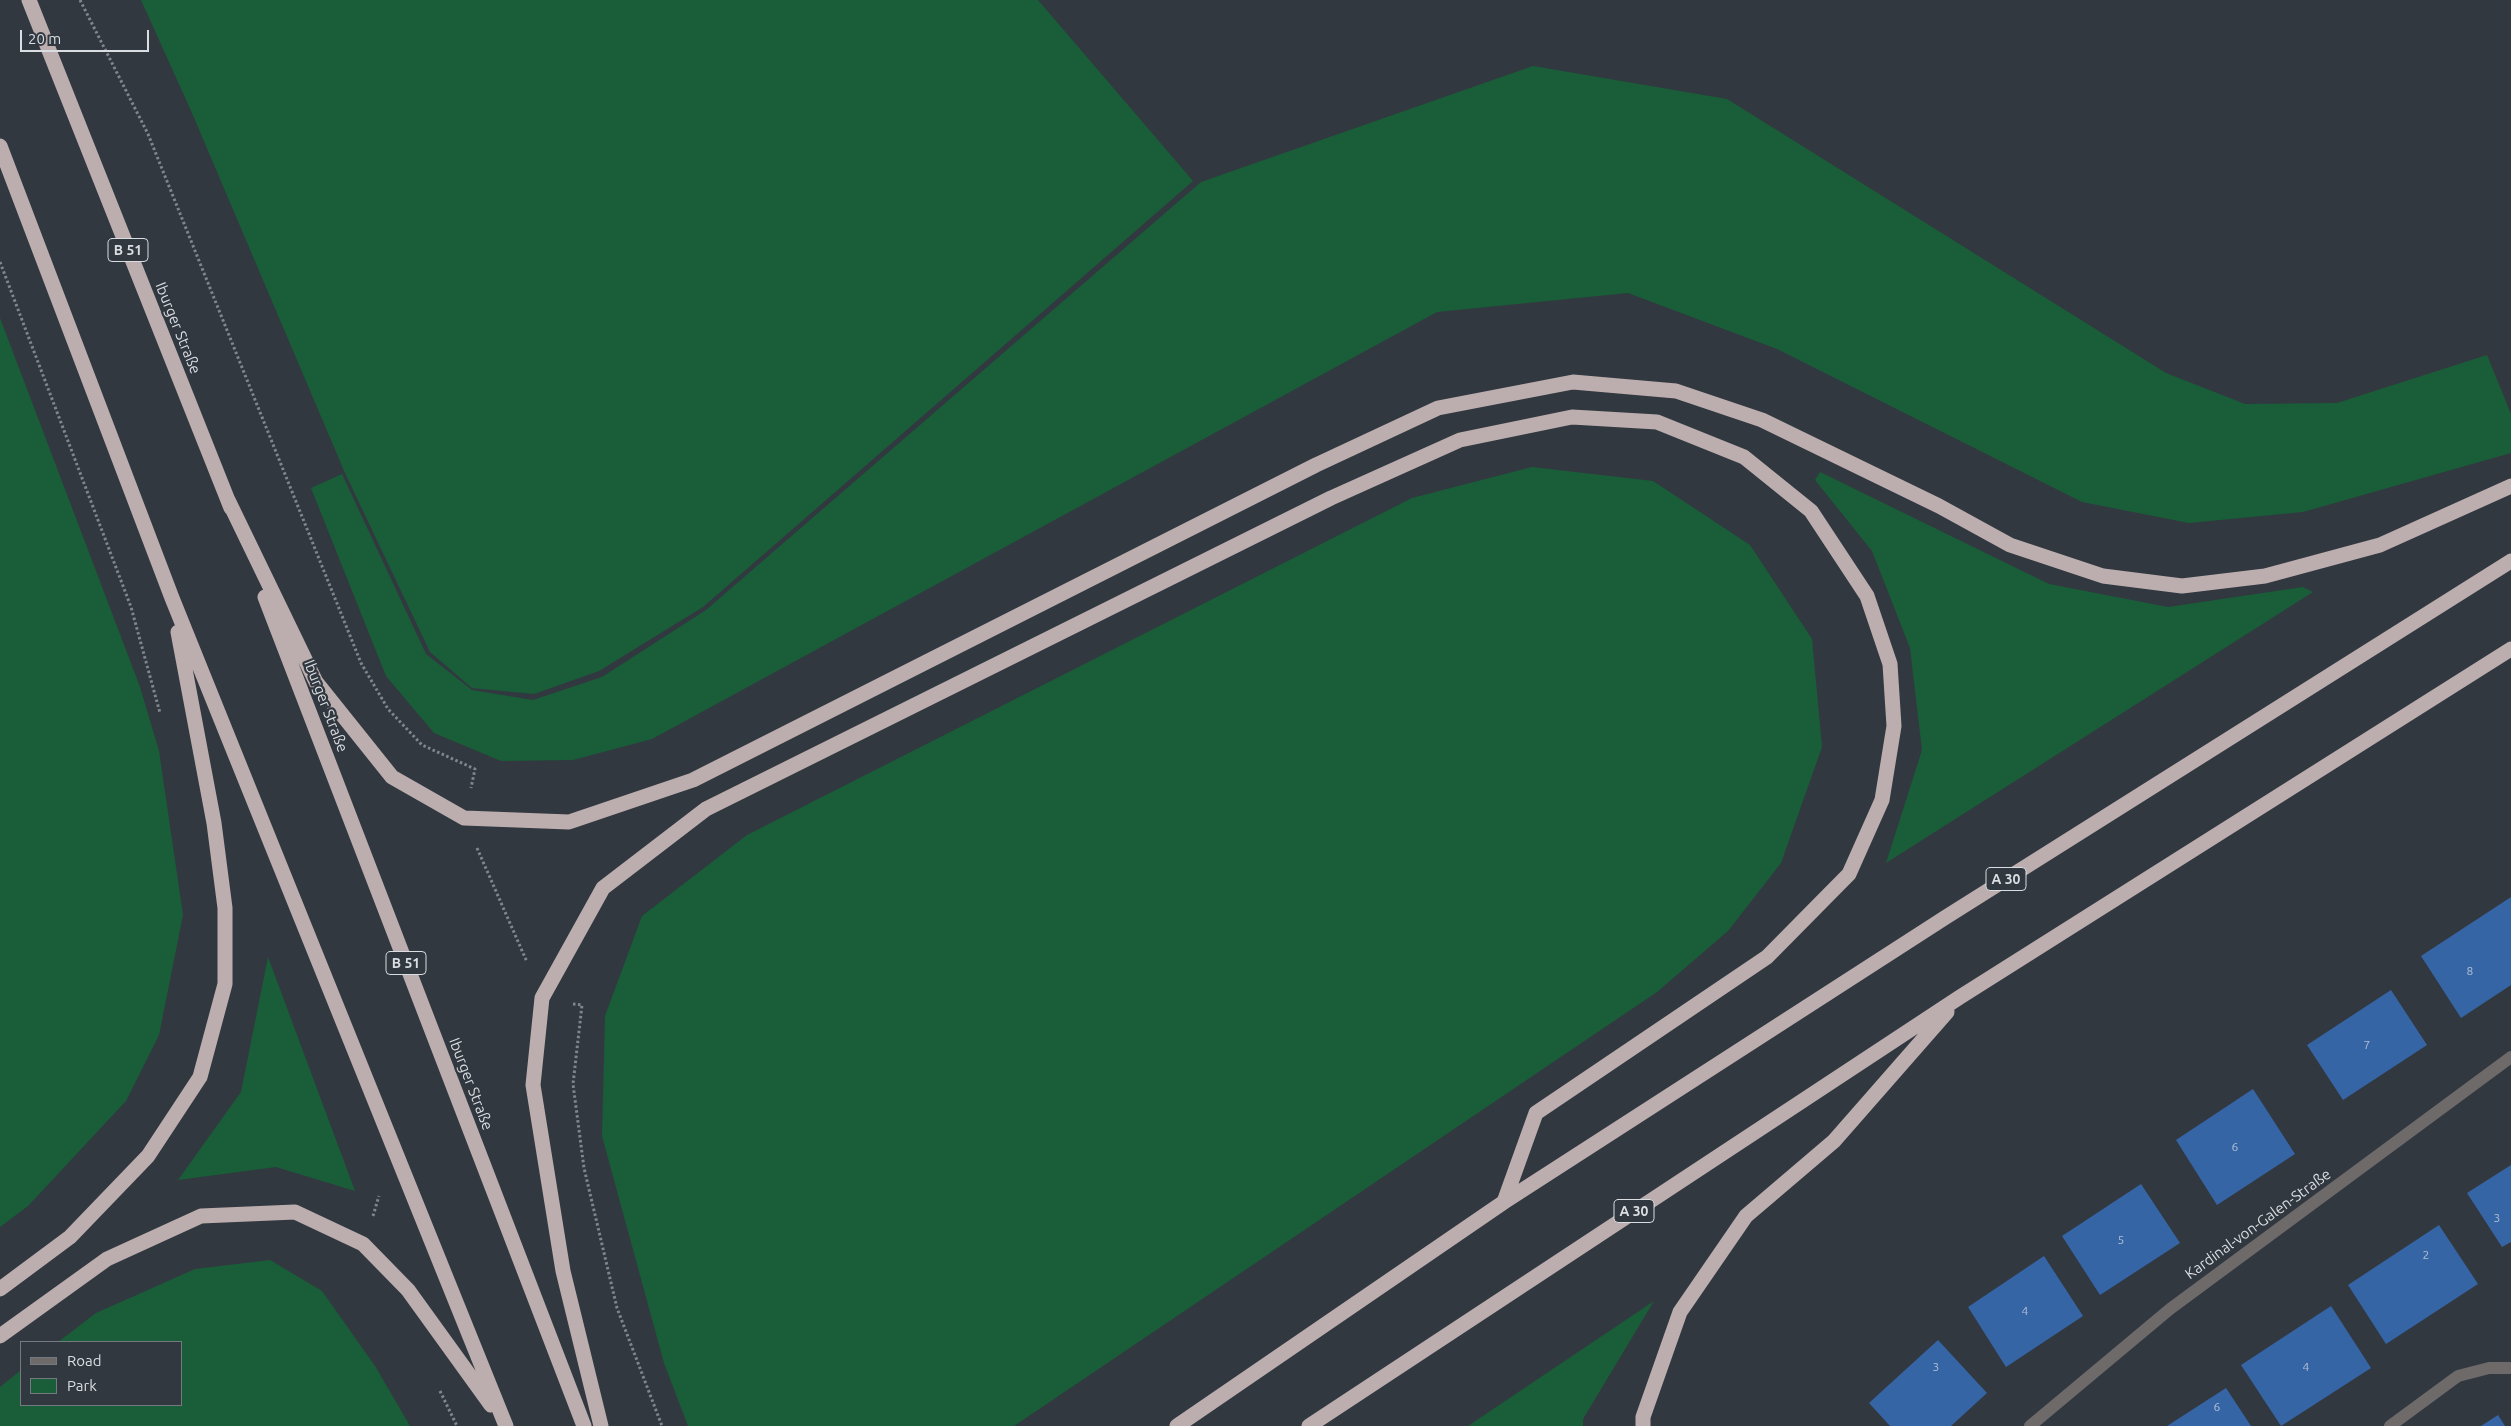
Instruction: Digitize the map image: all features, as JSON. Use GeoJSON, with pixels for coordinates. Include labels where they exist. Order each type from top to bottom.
{"type":"FeatureCollection","features":[{"type":"Feature","properties":{"kind":"highway","name":"Iburger Straße"},"geometry":{"type":"LineString","coordinates":[[29,0],[228,500],[584,1426]]}},
{"type":"Feature","properties":{"kind":"highway"},"geometry":{"type":"LineString","coordinates":[[0,146],[172,598],[506,1425]]}},
{"type":"Feature","properties":{"kind":"highway"},"geometry":{"type":"LineString","coordinates":[[228,500],[316,682],[392,777],[464,818],[569,822],[693,780],[1316,465],[1438,408],[1573,382],[1676,392],[1762,420],[1938,506],[2010,545],[2103,576],[2182,586],[2266,576],[2380,545],[2511,486]]}},
{"type":"Feature","properties":{"kind":"highway"},"geometry":{"type":"LineString","coordinates":[[601,1426],[563,1271],[533,1085],[542,998],[603,888],[706,809],[1332,498],[1460,440],[1572,417],[1657,422],[1744,457],[1811,511],[1867,596],[1890,664],[1894,726],[1882,800],[1849,874],[1768,957],[1536,1113],[1504,1202]]}},
{"type":"Feature","properties":{"kind":"highway","name":"A 30"},"geometry":{"type":"LineString","coordinates":[[1177,1426],[1504,1202],[1946,917],[2511,561]]}},
{"type":"Feature","properties":{"kind":"highway"},"geometry":{"type":"LineString","coordinates":[[0,1289],[70,1237],[148,1156],[200,1077],[225,984],[225,908],[214,822],[172,598]]}},
{"type":"Feature","properties":{"kind":"highway","name":"A 30"},"geometry":{"type":"LineString","coordinates":[[1309,1426],[1960,997],[2511,649]]}},
{"type":"Feature","properties":{"kind":"highway"},"geometry":{"type":"LineString","coordinates":[[1642,1426],[1680,1312],[1746,1216],[1834,1140],[1960,997]]}},
{"type":"Feature","properties":{"kind":"highway"},"geometry":{"type":"LineString","coordinates":[[0,1336],[107,1259],[201,1216],[295,1212],[364,1244],[408,1290],[506,1425]]}},
{"type":"Feature","properties":{"kind":"street","name":"Kardinal-von-Galen-Straße"},"geometry":{"type":"LineString","coordinates":[[2030,1426],[2170,1309],[2511,1057]]}},
{"type":"Feature","properties":{"kind":"street"},"geometry":{"type":"LineString","coordinates":[[2390,1426],[2458,1376],[2489,1368],[2511,1368]]}},
{"type":"Feature","properties":{"kind":"path"},"geometry":{"type":"LineString","coordinates":[[80,0],[148,134],[360,663],[388,708],[422,745],[475,769],[464,818],[542,998],[582,1006],[573,1084],[584,1168],[617,1308],[662,1426]]}},
{"type":"Feature","properties":{"kind":"green space"},"geometry":{"type":"Polygon","coordinates":[[[141,0],[1038,0],[1193,181],[703,607],[599,671],[534,694],[472,688],[430,652],[345,473],[192,113],[141,0]]]}},
{"type":"Feature","properties":{"kind":"green space"},"geometry":{"type":"Polygon","coordinates":[[[1533,66],[1727,99],[2166,373],[2245,404],[2337,403],[2487,355],[2511,414],[2511,453],[2303,512],[2189,523],[2082,502],[1777,349],[1628,293],[1437,312],[652,739],[573,760],[501,761],[434,733],[386,676],[311,488],[342,474],[426,654],[472,690],[533,700],[602,677],[706,610],[1201,182],[1533,66]]]}},
{"type":"Feature","properties":{"kind":"green space"},"geometry":{"type":"Polygon","coordinates":[[[0,318],[140,687],[159,751],[183,915],[159,1035],[126,1101],[28,1206],[0,1227],[0,318]]]}},
{"type":"Feature","properties":{"kind":"green space"},"geometry":{"type":"Polygon","coordinates":[[[1532,467],[1653,481],[1750,545],[1812,639],[1822,747],[1781,863],[1728,931],[1657,992],[1014,1426],[688,1426],[664,1363],[602,1136],[605,1016],[642,916],[747,835],[1412,498],[1532,467]]]}},
{"type":"Feature","properties":{"kind":"green space"},"geometry":{"type":"Polygon","coordinates":[[[1820,472],[2049,584],[2168,607],[2303,587],[2313,592],[1886,863],[1922,750],[1910,648],[1872,551],[1815,480],[1820,472]]]}},
{"type":"Feature","properties":{"kind":"green space"},"geometry":{"type":"Polygon","coordinates":[[[268,957],[355,1191],[276,1167],[178,1180],[241,1092],[268,957]]]}},
{"type":"Feature","properties":{"kind":"green space"},"geometry":{"type":"Polygon","coordinates":[[[270,1260],[322,1291],[375,1366],[410,1426],[0,1426],[0,1387],[20,1371],[20,1406],[182,1406],[182,1341],[59,1341],[96,1313],[195,1269],[270,1260]]]}},
{"type":"Feature","properties":{"kind":"green space"},"geometry":{"type":"Polygon","coordinates":[[[1654,1301],[1583,1419],[1583,1426],[1468,1426],[1654,1301]]]}},
{"type":"Feature","properties":{"kind":"building"},"geometry":{"type":"Polygon","coordinates":[[[2511,897],[2511,985],[2461,1018],[2421,956],[2511,897]]]}},
{"type":"Feature","properties":{"kind":"building"},"geometry":{"type":"Polygon","coordinates":[[[2391,990],[2427,1045],[2343,1100],[2307,1045],[2391,990]]]}},
{"type":"Feature","properties":{"kind":"building"},"geometry":{"type":"Polygon","coordinates":[[[2253,1089],[2295,1154],[2217,1205],[2176,1140],[2253,1089]]]}},
{"type":"Feature","properties":{"kind":"building"},"geometry":{"type":"Polygon","coordinates":[[[2511,1165],[2511,1242],[2502,1247],[2467,1193],[2511,1165]]]}},
{"type":"Feature","properties":{"kind":"building"},"geometry":{"type":"Polygon","coordinates":[[[2141,1184],[2180,1243],[2100,1295],[2062,1236],[2141,1184]]]}},
{"type":"Feature","properties":{"kind":"building"},"geometry":{"type":"Polygon","coordinates":[[[2439,1225],[2478,1284],[2386,1344],[2348,1285],[2439,1225]]]}},
{"type":"Feature","properties":{"kind":"building"},"geometry":{"type":"Polygon","coordinates":[[[2044,1256],[2083,1316],[2006,1367],[1968,1307],[2044,1256]]]}},
{"type":"Feature","properties":{"kind":"building"},"geometry":{"type":"Polygon","coordinates":[[[2331,1306],[2371,1368],[2281,1426],[2241,1365],[2331,1306]]]}},
{"type":"Feature","properties":{"kind":"building"},"geometry":{"type":"Polygon","coordinates":[[[1938,1340],[1987,1393],[1951,1426],[1890,1426],[1869,1403],[1938,1340]]]}},
{"type":"Feature","properties":{"kind":"building"},"geometry":{"type":"Polygon","coordinates":[[[2226,1388],[2251,1426],[2167,1426],[2226,1388]]]}},
{"type":"Feature","properties":{"kind":"building"},"geometry":{"type":"Polygon","coordinates":[[[2498,1415],[2505,1426],[2481,1426],[2498,1415]]]}}]}
